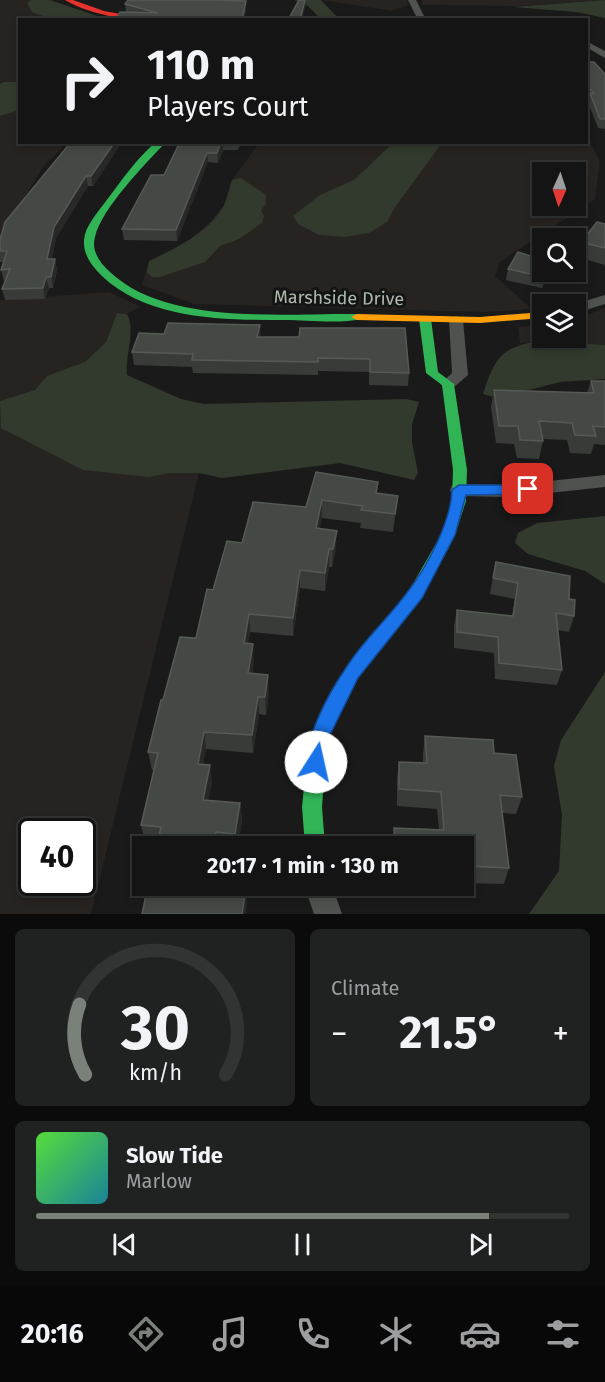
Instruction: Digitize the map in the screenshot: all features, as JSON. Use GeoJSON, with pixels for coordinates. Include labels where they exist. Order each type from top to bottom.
{"type":"FeatureCollection","features":[{"type":"Feature","properties":{"kind":"street"},"geometry":{"type":"LineString","coordinates":[[68,0],[103,13],[137,18]]}},
{"type":"Feature","properties":{"kind":"street"},"geometry":{"type":"LineString","coordinates":[[412,0],[421,18]]}},
{"type":"Feature","properties":{"kind":"street"},"geometry":{"type":"LineString","coordinates":[[588,44],[605,55]]}},
{"type":"Feature","properties":{"kind":"street","name":"Marshside Drive"},"geometry":{"type":"LineString","coordinates":[[160,144],[133,169],[108,205],[89,242],[93,261],[98,269],[119,285],[136,293],[188,311],[456,320],[532,316]]}},
{"type":"Feature","properties":{"kind":"street"},"geometry":{"type":"LineString","coordinates":[[586,306],[605,299]]}},
{"type":"Feature","properties":{"kind":"street"},"geometry":{"type":"LineString","coordinates":[[314,836],[312,807],[318,739],[352,672],[416,593],[448,535],[459,501],[460,470],[448,384],[432,373],[425,319]]}},
{"type":"Feature","properties":{"kind":"street"},"geometry":{"type":"LineString","coordinates":[[448,384],[460,375],[456,320]]}},
{"type":"Feature","properties":{"kind":"street"},"geometry":{"type":"LineString","coordinates":[[459,490],[512,491],[605,481]]}},
{"type":"Feature","properties":{"kind":"street"},"geometry":{"type":"LineString","coordinates":[[322,896],[328,914]]}},
{"type":"Feature","properties":{"kind":"shaded area"},"geometry":{"type":"Polygon","coordinates":[[[0,0],[51,0],[100,18],[18,18],[18,144],[66,144],[43,167],[0,238],[0,0]]]}},
{"type":"Feature","properties":{"kind":"shaded area"},"geometry":{"type":"Polygon","coordinates":[[[31,0],[50,0],[103,18],[48,18],[32,12],[27,3],[31,0]]]}},
{"type":"Feature","properties":{"kind":"shaded area"},"geometry":{"type":"Polygon","coordinates":[[[294,0],[321,0],[338,18],[320,18],[308,6],[294,0]]]}},
{"type":"Feature","properties":{"kind":"shaded area"},"geometry":{"type":"Polygon","coordinates":[[[321,0],[407,0],[408,5],[392,11],[321,0]]]}},
{"type":"Feature","properties":{"kind":"shaded area"},"geometry":{"type":"Polygon","coordinates":[[[422,0],[605,0],[519,6],[422,5],[422,0]]]}},
{"type":"Feature","properties":{"kind":"shaded area"},"geometry":{"type":"Polygon","coordinates":[[[605,0],[605,18],[576,12],[513,7],[605,0]]]}},
{"type":"Feature","properties":{"kind":"shaded area"},"geometry":{"type":"Polygon","coordinates":[[[18,82],[18,110],[0,116],[0,84],[18,82]]]}},
{"type":"Feature","properties":{"kind":"shaded area"},"geometry":{"type":"Polygon","coordinates":[[[588,137],[600,162],[595,199],[586,205],[586,162],[532,162],[532,216],[569,216],[551,228],[532,228],[532,241],[500,262],[495,276],[532,309],[484,312],[194,304],[142,285],[149,261],[185,244],[211,221],[224,205],[232,180],[258,144],[588,144],[588,137]]]}},
{"type":"Feature","properties":{"kind":"shaded area"},"geometry":{"type":"Polygon","coordinates":[[[392,144],[441,144],[395,207],[387,222],[369,233],[345,237],[319,235],[298,224],[293,216],[320,195],[354,180],[392,144]]]}},
{"type":"Feature","properties":{"kind":"shaded area"},"geometry":{"type":"Polygon","coordinates":[[[241,178],[266,195],[266,204],[261,210],[264,216],[262,223],[239,239],[220,246],[205,262],[160,277],[152,277],[147,272],[149,261],[192,238],[212,222],[225,203],[232,180],[241,178]]]}},
{"type":"Feature","properties":{"kind":"shaded area"},"geometry":{"type":"Polygon","coordinates":[[[109,292],[141,307],[127,314],[117,313],[106,342],[85,362],[199,473],[96,894],[96,818],[18,818],[18,896],[95,896],[91,914],[0,914],[0,300],[109,292]]]}},
{"type":"Feature","properties":{"kind":"shaded area"},"geometry":{"type":"Polygon","coordinates":[[[605,308],[605,345],[586,344],[586,315],[605,308]]]}},
{"type":"Feature","properties":{"kind":"shaded area"},"geometry":{"type":"Polygon","coordinates":[[[117,313],[127,314],[130,321],[127,375],[181,399],[204,404],[406,399],[419,402],[412,424],[412,442],[418,473],[414,480],[340,463],[222,478],[199,473],[169,473],[149,477],[83,470],[1,428],[0,401],[35,390],[47,376],[85,362],[106,342],[117,313]]]}},
{"type":"Feature","properties":{"kind":"shaded area"},"geometry":{"type":"Polygon","coordinates":[[[532,325],[532,342],[520,343],[518,327],[532,325]]]}},
{"type":"Feature","properties":{"kind":"shaded area"},"geometry":{"type":"Polygon","coordinates":[[[532,343],[532,348],[586,348],[586,344],[605,345],[605,379],[560,382],[497,398],[483,394],[492,370],[503,355],[532,343]]]}},
{"type":"Feature","properties":{"kind":"shaded area"},"geometry":{"type":"Polygon","coordinates":[[[605,516],[605,584],[585,571],[528,554],[515,543],[518,533],[537,523],[605,516]]]}},
{"type":"Feature","properties":{"kind":"shaded area"},"geometry":{"type":"Polygon","coordinates":[[[605,672],[605,914],[529,914],[559,871],[562,815],[554,766],[561,740],[605,672]]]}},
{"type":"Feature","properties":{"kind":"building"},"geometry":{"type":"Polygon","coordinates":[[[128,0],[246,1],[242,18],[117,18],[120,12],[158,13],[125,4],[128,0]]]}},
{"type":"Feature","properties":{"kind":"building"},"geometry":{"type":"Polygon","coordinates":[[[299,0],[305,0],[300,18],[289,18],[299,0]]]}},
{"type":"Feature","properties":{"kind":"building"},"geometry":{"type":"Polygon","coordinates":[[[588,62],[594,62],[605,74],[605,119],[600,119],[590,93],[594,93],[588,87],[588,62]]]}},
{"type":"Feature","properties":{"kind":"building"},"geometry":{"type":"Polygon","coordinates":[[[69,144],[114,144],[91,176],[86,176],[54,227],[47,259],[55,259],[51,277],[46,277],[43,288],[2,289],[10,269],[1,270],[7,251],[0,251],[0,240],[5,222],[69,144]]]}},
{"type":"Feature","properties":{"kind":"building"},"geometry":{"type":"Polygon","coordinates":[[[183,144],[220,144],[217,153],[207,153],[176,230],[122,229],[151,175],[164,175],[178,146],[183,144]]]}},
{"type":"Feature","properties":{"kind":"building"},"geometry":{"type":"Polygon","coordinates":[[[597,222],[605,224],[605,248],[586,243],[586,236],[597,222]]]}},
{"type":"Feature","properties":{"kind":"building"},"geometry":{"type":"Polygon","coordinates":[[[518,252],[532,256],[532,274],[508,269],[518,252]]]}},
{"type":"Feature","properties":{"kind":"building"},"geometry":{"type":"Polygon","coordinates":[[[168,323],[260,325],[257,337],[299,337],[300,328],[405,328],[409,373],[370,372],[370,359],[318,358],[318,362],[192,360],[193,354],[132,352],[139,333],[164,334],[168,323]]]}},
{"type":"Feature","properties":{"kind":"building"},"geometry":{"type":"Polygon","coordinates":[[[591,381],[605,381],[605,427],[593,426],[596,436],[575,435],[572,423],[539,421],[543,441],[520,440],[518,426],[499,426],[494,390],[594,393],[591,381]]]}},
{"type":"Feature","properties":{"kind":"building"},"geometry":{"type":"Polygon","coordinates":[[[316,472],[378,482],[376,493],[398,496],[395,514],[361,510],[363,506],[322,500],[316,528],[337,531],[333,549],[329,549],[325,573],[300,570],[293,618],[249,614],[244,643],[253,644],[248,673],[268,675],[265,697],[258,697],[252,735],[204,732],[198,764],[210,765],[203,800],[240,803],[235,834],[216,832],[215,836],[159,836],[161,827],[141,825],[158,753],[148,752],[180,637],[196,638],[207,589],[213,590],[227,541],[242,543],[253,502],[306,507],[316,472]]]}},
{"type":"Feature","properties":{"kind":"building"},"geometry":{"type":"Polygon","coordinates":[[[496,562],[570,576],[569,599],[575,600],[574,616],[556,613],[562,670],[499,663],[498,637],[457,632],[457,610],[513,616],[518,583],[493,578],[496,562]]]}},
{"type":"Feature","properties":{"kind":"building"},"geometry":{"type":"Polygon","coordinates":[[[425,736],[493,740],[494,753],[516,755],[522,797],[500,795],[509,868],[474,866],[474,836],[394,836],[394,828],[444,830],[441,792],[399,789],[399,762],[427,763],[425,736]]]}},
{"type":"Feature","properties":{"kind":"building"},"geometry":{"type":"Polygon","coordinates":[[[146,896],[245,896],[242,914],[142,914],[146,896]]]}},
{"type":"Feature","properties":{"kind":"traffic: fast"},"geometry":{"type":"LineString","coordinates":[[160,144],[133,171],[92,230],[89,240],[91,254],[98,267],[110,279],[142,297],[189,311],[252,316],[357,317]]}},
{"type":"Feature","properties":{"kind":"traffic: fast"},"geometry":{"type":"LineString","coordinates":[[314,836],[312,807],[318,739],[352,672],[416,593],[448,535],[459,501],[460,470],[448,384],[432,373],[425,319]]}},
{"type":"Feature","properties":{"kind":"traffic: slow"},"geometry":{"type":"LineString","coordinates":[[357,317],[480,320],[532,316]]}},
{"type":"Feature","properties":{"kind":"traffic: jam"},"geometry":{"type":"LineString","coordinates":[[68,0],[103,13],[137,18]]}},
{"type":"Feature","properties":{"kind":"route"},"geometry":{"type":"LineString","coordinates":[[316,762],[318,739],[352,672],[416,593],[448,535],[459,501],[459,490],[474,492],[528,489]]}}]}
